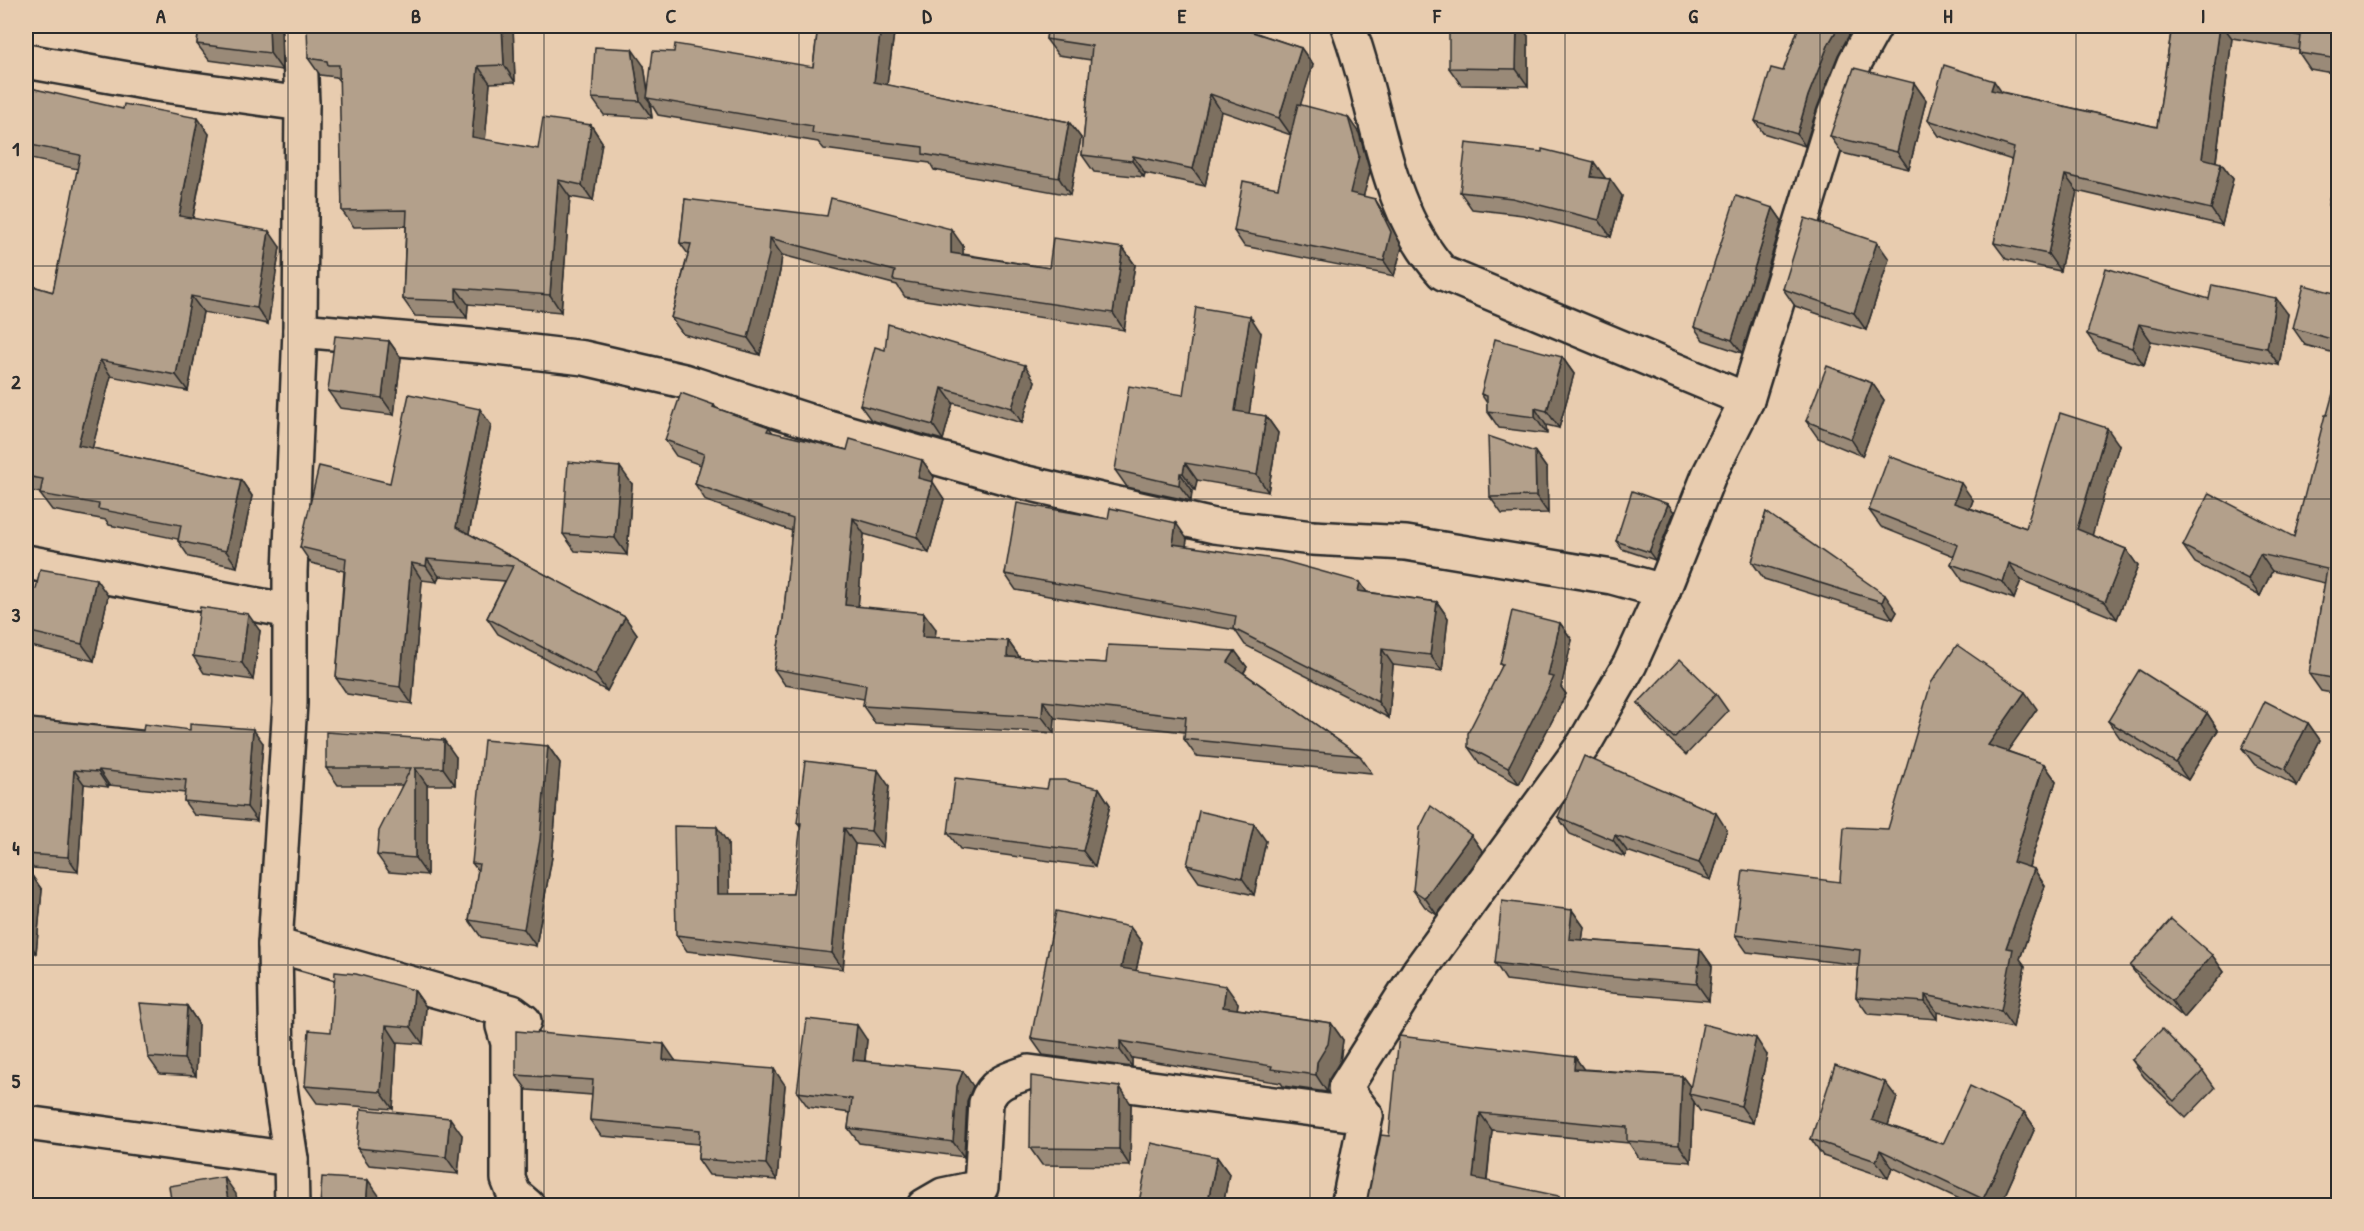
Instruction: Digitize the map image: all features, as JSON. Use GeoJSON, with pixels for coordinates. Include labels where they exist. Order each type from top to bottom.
{"type":"FeatureCollection","features":[{"type":"Feature","properties":{"kind":"street"},"geometry":{"type":"LineString","coordinates":[[292,1206],[291,1159],[277,1068],[275,945],[290,703],[290,611],[300,330],[302,104],[299,26]]}},
{"type":"Feature","properties":{"kind":"street"},"geometry":{"type":"LineString","coordinates":[[1348,26],[1362,61],[1394,186],[1413,230],[1430,258],[1443,273],[1747,400]]}},
{"type":"Feature","properties":{"kind":"street"},"geometry":{"type":"LineString","coordinates":[[1348,1206],[1366,1116],[1345,1088],[1419,971],[1584,744],[1630,664],[1663,591],[1709,476],[1747,400],[1834,115],[1855,62],[1875,26]]}},
{"type":"Feature","properties":{"kind":"street"},"geometry":{"type":"LineString","coordinates":[[26,61],[156,84],[302,104]]}},
{"type":"Feature","properties":{"kind":"street"},"geometry":{"type":"LineString","coordinates":[[300,330],[585,358],[684,381],[821,425],[1018,481],[1214,526],[1312,538],[1406,543],[1612,577],[1663,591]]}},
{"type":"Feature","properties":{"kind":"street"},"geometry":{"type":"LineString","coordinates":[[26,562],[290,611]]}},
{"type":"Feature","properties":{"kind":"street"},"geometry":{"type":"LineString","coordinates":[[275,945],[512,1012],[524,1021],[503,1026],[508,1043],[508,1179],[514,1194],[528,1206]]}},
{"type":"Feature","properties":{"kind":"street"},"geometry":{"type":"LineString","coordinates":[[924,1206],[943,1195],[981,1188],[986,1103],[990,1090],[1008,1079],[1029,1072],[1366,1116]]}},
{"type":"Feature","properties":{"kind":"street"},"geometry":{"type":"LineString","coordinates":[[26,1124],[291,1159]]}},
{"type":"Feature","properties":{"kind":"building"},"geometry":{"type":"Polygon","coordinates":[[[199,26],[269,26],[270,53],[197,44],[199,26]]]}},
{"type":"Feature","properties":{"kind":"building"},"geometry":{"type":"Polygon","coordinates":[[[307,26],[502,26],[504,65],[478,66],[472,137],[538,149],[543,118],[591,125],[582,185],[558,180],[550,295],[456,288],[456,301],[403,299],[407,210],[342,211],[339,65],[328,65],[327,61],[308,58],[307,26]]]}},
{"type":"Feature","properties":{"kind":"building"},"geometry":{"type":"Polygon","coordinates":[[[818,26],[881,26],[874,82],[1069,122],[1059,178],[923,154],[923,147],[812,133],[813,126],[647,98],[653,51],[674,52],[675,44],[813,67],[818,26]]]}},
{"type":"Feature","properties":{"kind":"building"},"geometry":{"type":"Polygon","coordinates":[[[1048,26],[1234,26],[1301,48],[1279,118],[1210,94],[1193,169],[1133,156],[1132,161],[1082,155],[1092,46],[1046,39],[1048,26]]]}},
{"type":"Feature","properties":{"kind":"building"},"geometry":{"type":"Polygon","coordinates":[[[1449,26],[1517,26],[1516,69],[1449,68],[1449,26]]]}},
{"type":"Feature","properties":{"kind":"building"},"geometry":{"type":"Polygon","coordinates":[[[1799,26],[1839,26],[1829,43],[1808,96],[1797,134],[1755,121],[1771,68],[1783,71],[1799,26]]]}},
{"type":"Feature","properties":{"kind":"building"},"geometry":{"type":"Polygon","coordinates":[[[2172,26],[2220,26],[2202,158],[2221,163],[2211,209],[2065,175],[2048,254],[1994,243],[2014,148],[1928,120],[1944,65],[1994,81],[1991,90],[2157,127],[2172,26]]]}},
{"type":"Feature","properties":{"kind":"building"},"geometry":{"type":"Polygon","coordinates":[[[2242,26],[2338,26],[2338,59],[2299,53],[2301,36],[2242,26]]]}},
{"type":"Feature","properties":{"kind":"building"},"geometry":{"type":"Polygon","coordinates":[[[595,47],[632,49],[640,101],[592,98],[595,47]]]}},
{"type":"Feature","properties":{"kind":"building"},"geometry":{"type":"Polygon","coordinates":[[[1854,68],[1914,83],[1897,152],[1830,136],[1854,68]]]}},
{"type":"Feature","properties":{"kind":"building"},"geometry":{"type":"Polygon","coordinates":[[[26,87],[123,109],[124,104],[198,118],[179,216],[269,231],[257,308],[191,296],[176,375],[100,360],[78,445],[241,480],[226,551],[178,541],[181,525],[98,509],[99,504],[40,494],[43,479],[26,476],[26,284],[53,292],[80,155],[26,144],[26,87]]]}},
{"type":"Feature","properties":{"kind":"building"},"geometry":{"type":"Polygon","coordinates":[[[1298,104],[1348,117],[1359,156],[1350,193],[1375,199],[1391,232],[1384,261],[1234,231],[1243,181],[1278,188],[1298,104]]]}},
{"type":"Feature","properties":{"kind":"building"},"geometry":{"type":"Polygon","coordinates":[[[1466,143],[1542,152],[1542,149],[1594,162],[1591,177],[1610,179],[1599,220],[1512,198],[1460,192],[1466,143]]]}},
{"type":"Feature","properties":{"kind":"building"},"geometry":{"type":"Polygon","coordinates":[[[2338,160],[2338,208],[2328,205],[2338,160]]]}},
{"type":"Feature","properties":{"kind":"building"},"geometry":{"type":"Polygon","coordinates":[[[1736,196],[1773,208],[1732,340],[1694,327],[1736,196]]]}},
{"type":"Feature","properties":{"kind":"building"},"geometry":{"type":"Polygon","coordinates":[[[831,198],[951,229],[951,253],[1049,268],[1053,238],[1123,248],[1113,313],[893,280],[895,271],[770,238],[769,255],[748,338],[671,318],[691,244],[680,243],[685,199],[827,216],[831,198]]]}},
{"type":"Feature","properties":{"kind":"building"},"geometry":{"type":"Polygon","coordinates":[[[1805,218],[1877,242],[1854,313],[1783,289],[1805,218]]]}},
{"type":"Feature","properties":{"kind":"building"},"geometry":{"type":"Polygon","coordinates":[[[2106,268],[2209,299],[2212,285],[2276,298],[2267,348],[2139,324],[2132,348],[2087,334],[2106,268]]]}},
{"type":"Feature","properties":{"kind":"building"},"geometry":{"type":"Polygon","coordinates":[[[2304,285],[2338,294],[2338,341],[2293,328],[2304,285]]]}},
{"type":"Feature","properties":{"kind":"building"},"geometry":{"type":"Polygon","coordinates":[[[1196,307],[1250,316],[1235,411],[1266,416],[1257,475],[1185,463],[1183,473],[1180,473],[1179,485],[1115,470],[1129,386],[1183,395],[1196,307]]]}},
{"type":"Feature","properties":{"kind":"building"},"geometry":{"type":"Polygon","coordinates":[[[888,324],[1025,365],[1012,408],[942,388],[933,425],[860,405],[875,347],[885,350],[888,324]]]}},
{"type":"Feature","properties":{"kind":"building"},"geometry":{"type":"Polygon","coordinates":[[[335,336],[389,341],[382,398],[328,391],[335,336]]]}},
{"type":"Feature","properties":{"kind":"building"},"geometry":{"type":"Polygon","coordinates":[[[1495,339],[1562,357],[1547,411],[1535,408],[1535,417],[1487,411],[1487,396],[1481,394],[1495,339]]]}},
{"type":"Feature","properties":{"kind":"building"},"geometry":{"type":"Polygon","coordinates":[[[1827,366],[1872,383],[1851,439],[1806,421],[1827,366]]]}},
{"type":"Feature","properties":{"kind":"building"},"geometry":{"type":"Polygon","coordinates":[[[2335,386],[2338,387],[2338,679],[2309,674],[2327,569],[2260,554],[2248,579],[2183,546],[2209,493],[2294,537],[2325,415],[2327,415],[2335,386]]]}},
{"type":"Feature","properties":{"kind":"building"},"geometry":{"type":"Polygon","coordinates":[[[681,393],[769,427],[767,431],[847,450],[850,439],[922,460],[918,478],[933,482],[917,537],[853,518],[845,605],[924,613],[922,637],[1008,641],[1007,657],[1106,663],[1108,645],[1235,651],[1228,662],[1360,756],[1184,739],[1186,717],[1043,701],[1042,717],[863,706],[866,685],[774,669],[783,620],[793,519],[695,484],[704,454],[665,440],[681,393]]]}},
{"type":"Feature","properties":{"kind":"building"},"geometry":{"type":"Polygon","coordinates":[[[409,394],[480,409],[456,527],[625,617],[595,675],[487,618],[513,566],[427,559],[426,566],[411,563],[400,687],[336,678],[346,558],[300,547],[319,466],[390,483],[409,394]]]}},
{"type":"Feature","properties":{"kind":"building"},"geometry":{"type":"Polygon","coordinates":[[[2060,413],[2107,428],[2077,529],[2126,549],[2105,602],[2009,563],[2003,582],[1951,564],[1958,545],[1869,510],[1889,456],[1961,483],[1954,503],[2026,528],[2060,413]]]}},
{"type":"Feature","properties":{"kind":"building"},"geometry":{"type":"Polygon","coordinates":[[[1488,436],[1535,452],[1536,496],[1490,497],[1488,436]]]}},
{"type":"Feature","properties":{"kind":"building"},"geometry":{"type":"Polygon","coordinates":[[[568,462],[620,467],[615,538],[563,534],[568,462]]]}},
{"type":"Feature","properties":{"kind":"building"},"geometry":{"type":"Polygon","coordinates":[[[1632,491],[1668,504],[1649,552],[1616,541],[1632,491]]]}},
{"type":"Feature","properties":{"kind":"building"},"geometry":{"type":"Polygon","coordinates":[[[1017,503],[1108,519],[1110,508],[1176,523],[1173,544],[1280,560],[1360,582],[1358,591],[1437,602],[1430,655],[1382,649],[1378,702],[1234,629],[1236,616],[1005,574],[1017,503]]]}},
{"type":"Feature","properties":{"kind":"building"},"geometry":{"type":"Polygon","coordinates":[[[1766,512],[1885,595],[1882,602],[1752,562],[1766,512]]]}},
{"type":"Feature","properties":{"kind":"building"},"geometry":{"type":"Polygon","coordinates":[[[40,569],[96,579],[82,644],[26,631],[26,588],[36,589],[40,569]]]}},
{"type":"Feature","properties":{"kind":"building"},"geometry":{"type":"Polygon","coordinates":[[[200,607],[248,614],[242,663],[193,656],[200,607]]]}},
{"type":"Feature","properties":{"kind":"building"},"geometry":{"type":"Polygon","coordinates":[[[1512,611],[1560,623],[1548,676],[1554,677],[1508,768],[1468,747],[1468,733],[1503,664],[1500,664],[1512,611]]]}},
{"type":"Feature","properties":{"kind":"building"},"geometry":{"type":"Polygon","coordinates":[[[1957,645],[2025,692],[1988,745],[2044,764],[2013,862],[2034,869],[2006,948],[2013,949],[2001,1011],[1925,995],[1925,1002],[1856,997],[1860,950],[1735,935],[1743,870],[1840,882],[1844,827],[1888,829],[1931,683],[1957,645]]]}},
{"type":"Feature","properties":{"kind":"building"},"geometry":{"type":"Polygon","coordinates":[[[1680,659],[1716,694],[1674,738],[1638,703],[1680,659]]]}},
{"type":"Feature","properties":{"kind":"building"},"geometry":{"type":"Polygon","coordinates":[[[2139,670],[2207,713],[2176,763],[2108,721],[2139,670]]]}},
{"type":"Feature","properties":{"kind":"building"},"geometry":{"type":"Polygon","coordinates":[[[2265,701],[2308,723],[2285,769],[2242,748],[2265,701]]]}},
{"type":"Feature","properties":{"kind":"building"},"geometry":{"type":"Polygon","coordinates":[[[26,718],[143,731],[144,724],[190,730],[190,724],[253,729],[247,807],[184,801],[186,780],[99,770],[98,772],[74,770],[68,857],[26,854],[30,758],[26,757],[26,718]]]}},
{"type":"Feature","properties":{"kind":"building"},"geometry":{"type":"Polygon","coordinates":[[[326,732],[444,740],[443,768],[415,768],[415,858],[377,855],[379,831],[411,768],[326,768],[326,732]]]}},
{"type":"Feature","properties":{"kind":"building"},"geometry":{"type":"Polygon","coordinates":[[[484,740],[548,746],[540,840],[524,929],[469,920],[479,864],[472,863],[484,740]]]}},
{"type":"Feature","properties":{"kind":"building"},"geometry":{"type":"Polygon","coordinates":[[[1584,756],[1716,813],[1699,863],[1615,835],[1613,840],[1558,817],[1584,756]]]}},
{"type":"Feature","properties":{"kind":"building"},"geometry":{"type":"Polygon","coordinates":[[[805,761],[878,770],[871,831],[844,828],[832,953],[676,935],[674,826],[717,827],[718,894],[793,894],[801,823],[797,823],[805,761]]]}},
{"type":"Feature","properties":{"kind":"building"},"geometry":{"type":"Polygon","coordinates":[[[955,778],[1047,789],[1049,780],[1064,780],[1099,788],[1083,851],[948,833],[955,778]]]}},
{"type":"Feature","properties":{"kind":"building"},"geometry":{"type":"Polygon","coordinates":[[[1431,806],[1471,835],[1425,898],[1413,890],[1420,828],[1431,806]]]}},
{"type":"Feature","properties":{"kind":"building"},"geometry":{"type":"Polygon","coordinates":[[[1199,811],[1254,824],[1242,878],[1187,865],[1199,811]]]}},
{"type":"Feature","properties":{"kind":"building"},"geometry":{"type":"Polygon","coordinates":[[[26,872],[30,873],[26,919],[26,872]]]}},
{"type":"Feature","properties":{"kind":"building"},"geometry":{"type":"Polygon","coordinates":[[[1502,901],[1572,910],[1569,939],[1700,949],[1697,984],[1600,976],[1495,963],[1502,901]]]}},
{"type":"Feature","properties":{"kind":"building"},"geometry":{"type":"Polygon","coordinates":[[[1056,911],[1130,927],[1121,968],[1226,986],[1223,1007],[1331,1023],[1328,1044],[1317,1062],[1316,1075],[1120,1041],[1120,1050],[1031,1038],[1056,911]]]}},
{"type":"Feature","properties":{"kind":"building"},"geometry":{"type":"Polygon","coordinates":[[[2171,919],[2212,955],[2172,1001],[2130,966],[2171,919]]]}},
{"type":"Feature","properties":{"kind":"building"},"geometry":{"type":"Polygon","coordinates":[[[335,972],[356,974],[414,990],[411,1027],[386,1025],[381,1092],[305,1086],[309,1030],[331,1032],[335,972]]]}},
{"type":"Feature","properties":{"kind":"building"},"geometry":{"type":"Polygon","coordinates":[[[140,1003],[187,1006],[184,1059],[148,1057],[140,1003]]]}},
{"type":"Feature","properties":{"kind":"building"},"geometry":{"type":"Polygon","coordinates":[[[807,1019],[857,1025],[853,1060],[963,1071],[957,1086],[953,1142],[848,1128],[852,1099],[797,1092],[807,1019]]]}},
{"type":"Feature","properties":{"kind":"building"},"geometry":{"type":"Polygon","coordinates":[[[1703,1024],[1756,1038],[1741,1106],[1689,1094],[1703,1024]]]}},
{"type":"Feature","properties":{"kind":"building"},"geometry":{"type":"Polygon","coordinates":[[[2162,1029],[2203,1071],[2174,1101],[2132,1060],[2162,1029]]]}},
{"type":"Feature","properties":{"kind":"building"},"geometry":{"type":"Polygon","coordinates":[[[516,1031],[664,1044],[663,1060],[774,1069],[766,1164],[698,1159],[700,1130],[590,1120],[593,1080],[516,1075],[516,1031]]]}},
{"type":"Feature","properties":{"kind":"building"},"geometry":{"type":"Polygon","coordinates":[[[1399,1036],[1575,1057],[1574,1069],[1682,1076],[1679,1145],[1627,1141],[1627,1127],[1480,1113],[1473,1178],[1559,1196],[1557,1206],[1366,1206],[1381,1135],[1389,1136],[1399,1036]]]}},
{"type":"Feature","properties":{"kind":"building"},"geometry":{"type":"Polygon","coordinates":[[[1835,1065],[1885,1082],[1872,1120],[1943,1144],[1970,1086],[2024,1112],[1983,1199],[1880,1150],[1876,1161],[1811,1139],[1835,1065]]]}},
{"type":"Feature","properties":{"kind":"building"},"geometry":{"type":"Polygon","coordinates":[[[1031,1076],[1120,1087],[1119,1149],[1030,1148],[1031,1076]]]}},
{"type":"Feature","properties":{"kind":"building"},"geometry":{"type":"Polygon","coordinates":[[[361,1109],[450,1118],[446,1157],[357,1148],[361,1109]]]}},
{"type":"Feature","properties":{"kind":"building"},"geometry":{"type":"Polygon","coordinates":[[[1151,1143],[1217,1157],[1207,1206],[1157,1206],[1139,1202],[1151,1143]]]}},
{"type":"Feature","properties":{"kind":"building"},"geometry":{"type":"Polygon","coordinates":[[[224,1177],[229,1206],[172,1206],[169,1186],[224,1177]]]}},
{"type":"Feature","properties":{"kind":"building"},"geometry":{"type":"Polygon","coordinates":[[[322,1177],[368,1180],[366,1206],[320,1206],[322,1177]]]}},
{"type":"Feature","properties":{"kind":"building"},"geometry":{"type":"Polygon","coordinates":[[[26,1199],[74,1206],[26,1206],[26,1199]]]}}]}
